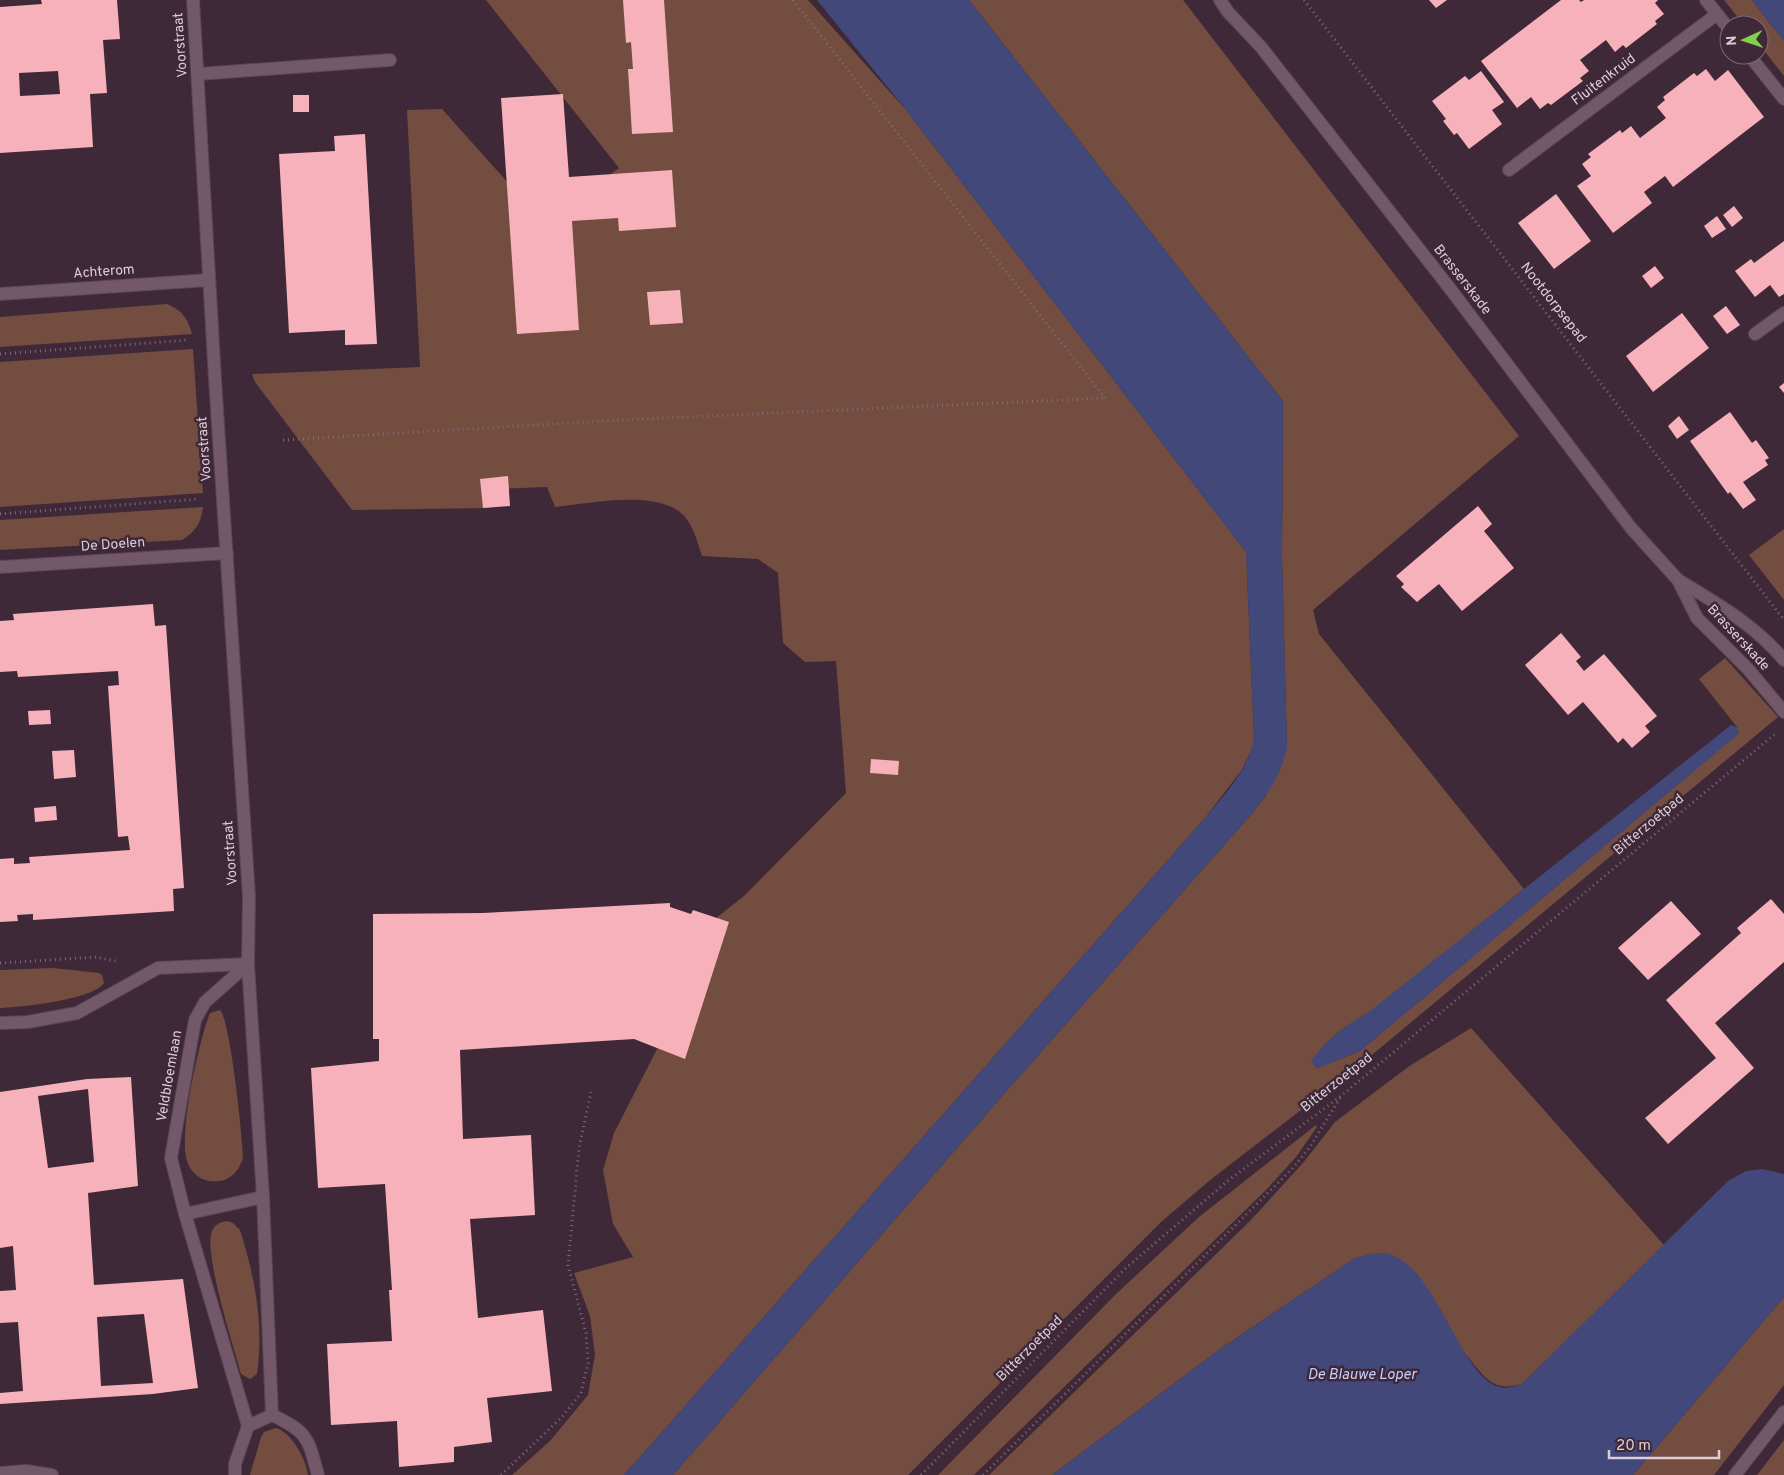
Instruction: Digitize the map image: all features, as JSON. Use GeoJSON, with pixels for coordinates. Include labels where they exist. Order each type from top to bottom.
{"type":"FeatureCollection","features":[{"type":"Feature","properties":{"kind":"street","name":"Voorstraat"},"geometry":{"type":"LineString","coordinates":[[193,0],[249,896],[248,964]]}},
{"type":"Feature","properties":{"kind":"street","name":"Brasserskade"},"geometry":{"type":"LineString","coordinates":[[1220,0],[1228,12],[1261,47],[1430,263],[1631,528],[1678,580],[1697,618],[1748,668],[1784,712]]}},
{"type":"Feature","properties":{"kind":"street"},"geometry":{"type":"LineString","coordinates":[[1706,0],[1719,16]]}},
{"type":"Feature","properties":{"kind":"street","name":"Fluitenkruid"},"geometry":{"type":"LineString","coordinates":[[1509,170],[1717,14]]}},
{"type":"Feature","properties":{"kind":"street"},"geometry":{"type":"LineString","coordinates":[[199,74],[390,60]]}},
{"type":"Feature","properties":{"kind":"street"},"geometry":{"type":"LineString","coordinates":[[1757,65],[1784,99]]}},
{"type":"Feature","properties":{"kind":"street","name":"Achterom"},"geometry":{"type":"LineString","coordinates":[[0,294],[209,280]]}},
{"type":"Feature","properties":{"kind":"street"},"geometry":{"type":"LineString","coordinates":[[1755,334],[1784,313]]}},
{"type":"Feature","properties":{"kind":"street","name":"De Doelen"},"geometry":{"type":"LineString","coordinates":[[0,567],[227,553]]}},
{"type":"Feature","properties":{"kind":"street","name":"Brasserskade"},"geometry":{"type":"LineString","coordinates":[[1678,580],[1734,614],[1774,648],[1784,660]]}},
{"type":"Feature","properties":{"kind":"street"},"geometry":{"type":"LineString","coordinates":[[0,1023],[28,1022],[77,1013],[158,968],[248,964],[262,1197],[272,1415]]}},
{"type":"Feature","properties":{"kind":"street","name":"Veldbloemlaan"},"geometry":{"type":"LineString","coordinates":[[248,964],[205,1002],[195,1020],[172,1158],[185,1214],[248,1426]]}},
{"type":"Feature","properties":{"kind":"street"},"geometry":{"type":"LineString","coordinates":[[185,1214],[262,1197]]}},
{"type":"Feature","properties":{"kind":"street"},"geometry":{"type":"LineString","coordinates":[[1735,1475],[1784,1412]]}},
{"type":"Feature","properties":{"kind":"street"},"geometry":{"type":"LineString","coordinates":[[235,1475],[235,1464],[248,1426],[272,1415],[291,1424],[308,1438],[318,1475]]}},
{"type":"Feature","properties":{"kind":"street"},"geometry":{"type":"LineString","coordinates":[[0,1473],[26,1471],[52,1475]]}},
{"type":"Feature","properties":{"kind":"path"},"geometry":{"type":"LineString","coordinates":[[283,440],[640,419],[1105,398],[793,0]]}},
{"type":"Feature","properties":{"kind":"path","name":"Nootdorpsepad"},"geometry":{"type":"LineString","coordinates":[[1304,0],[1784,620]]}},
{"type":"Feature","properties":{"kind":"path"},"geometry":{"type":"LineString","coordinates":[[0,354],[213,339]]}},
{"type":"Feature","properties":{"kind":"path"},"geometry":{"type":"LineString","coordinates":[[0,514],[223,498]]}},
{"type":"Feature","properties":{"kind":"path","name":"Bitterzoetpad"},"geometry":{"type":"LineString","coordinates":[[921,1475],[1126,1268],[1230,1178],[1341,1096],[1776,733]]}},
{"type":"Feature","properties":{"kind":"path"},"geometry":{"type":"LineString","coordinates":[[0,963],[96,957],[158,968]]}},
{"type":"Feature","properties":{"kind":"path"},"geometry":{"type":"LineString","coordinates":[[501,1475],[562,1417],[581,1393],[588,1363],[586,1333],[568,1266],[579,1148],[591,1092]]}},
{"type":"Feature","properties":{"kind":"path"},"geometry":{"type":"LineString","coordinates":[[983,1475],[1292,1169],[1310,1147],[1341,1096]]}},
{"type":"Feature","properties":{"kind":"shaded area"},"geometry":{"type":"Polygon","coordinates":[[[486,0],[808,0],[906,110],[1246,552],[1254,737],[1252,749],[1241,771],[1205,818],[624,1475],[512,1475],[550,1441],[588,1395],[595,1355],[590,1316],[574,1273],[633,1257],[613,1224],[603,1170],[614,1133],[693,979],[706,926],[744,896],[846,793],[836,661],[805,662],[783,643],[778,573],[758,559],[702,556],[687,519],[677,510],[664,504],[650,501],[617,500],[555,507],[547,487],[495,489],[490,508],[352,510],[255,382],[252,374],[420,367],[407,110],[442,109],[544,223],[619,168],[486,0]]]}},
{"type":"Feature","properties":{"kind":"shaded area"},"geometry":{"type":"Polygon","coordinates":[[[969,0],[1183,0],[1519,436],[1313,610],[1319,634],[1524,889],[1391,996],[1326,1043],[1312,1061],[1317,1068],[1360,1051],[1739,733],[1737,727],[1699,679],[1725,658],[1778,717],[1367,1059],[1209,1181],[1161,1222],[908,1475],[673,1475],[1003,1095],[1249,817],[1265,797],[1287,748],[1282,558],[1283,401],[969,0]]]}},
{"type":"Feature","properties":{"kind":"shaded area"},"geometry":{"type":"Polygon","coordinates":[[[1724,0],[1752,0],[1764,15],[1736,15],[1724,0]]]}},
{"type":"Feature","properties":{"kind":"shaded area"},"geometry":{"type":"Polygon","coordinates":[[[1769,22],[1784,41],[1784,76],[1769,57],[1769,22]]]}},
{"type":"Feature","properties":{"kind":"shaded area"},"geometry":{"type":"Polygon","coordinates":[[[167,304],[177,309],[184,316],[192,334],[0,347],[0,317],[167,304]]]}},
{"type":"Feature","properties":{"kind":"shaded area"},"geometry":{"type":"Polygon","coordinates":[[[193,349],[203,493],[0,507],[0,362],[193,349]]]}},
{"type":"Feature","properties":{"kind":"shaded area"},"geometry":{"type":"Polygon","coordinates":[[[203,507],[197,526],[182,540],[0,550],[0,520],[203,507]]]}},
{"type":"Feature","properties":{"kind":"shaded area"},"geometry":{"type":"Polygon","coordinates":[[[1784,529],[1784,600],[1749,555],[1784,529]]]}},
{"type":"Feature","properties":{"kind":"shaded area"},"geometry":{"type":"Polygon","coordinates":[[[53,968],[99,973],[102,975],[104,983],[86,994],[55,1002],[0,1008],[0,970],[53,968]]]}},
{"type":"Feature","properties":{"kind":"shaded area"},"geometry":{"type":"Polygon","coordinates":[[[220,1010],[224,1018],[232,1056],[243,1158],[237,1170],[231,1176],[220,1181],[209,1181],[195,1174],[189,1166],[185,1148],[185,1131],[191,1087],[205,1026],[210,1013],[220,1010]]]}},
{"type":"Feature","properties":{"kind":"shaded area"},"geometry":{"type":"Polygon","coordinates":[[[1471,1028],[1664,1245],[1522,1384],[1504,1386],[1491,1382],[1468,1357],[1355,1258],[1223,1347],[1052,1475],[989,1475],[1250,1221],[1303,1163],[1335,1122],[1408,1067],[1471,1028]]]}},
{"type":"Feature","properties":{"kind":"shaded area"},"geometry":{"type":"Polygon","coordinates":[[[1316,1125],[1317,1127],[1296,1157],[1266,1190],[974,1475],[938,1475],[1116,1294],[1199,1217],[1316,1125]]]}},
{"type":"Feature","properties":{"kind":"shaded area"},"geometry":{"type":"Polygon","coordinates":[[[227,1221],[233,1223],[240,1230],[250,1265],[257,1301],[259,1356],[257,1374],[250,1379],[241,1374],[220,1301],[212,1259],[210,1242],[212,1231],[218,1224],[227,1221]]]}},
{"type":"Feature","properties":{"kind":"shaded area"},"geometry":{"type":"Polygon","coordinates":[[[1784,1297],[1784,1385],[1714,1475],[1633,1475],[1784,1297]]]}},
{"type":"Feature","properties":{"kind":"shaded area"},"geometry":{"type":"Polygon","coordinates":[[[275,1428],[287,1434],[297,1447],[308,1475],[250,1475],[261,1437],[264,1432],[275,1428]]]}},
{"type":"Feature","properties":{"kind":"shaded area"},"geometry":{"type":"Polygon","coordinates":[[[1784,1440],[1784,1475],[1757,1475],[1784,1440]]]}},
{"type":"Feature","properties":{"kind":"water"},"geometry":{"type":"Polygon","coordinates":[[[817,0],[969,0],[1283,401],[1282,558],[1287,748],[1281,767],[1272,785],[1249,817],[1003,1095],[673,1475],[624,1475],[1205,818],[1242,770],[1254,737],[1246,552],[906,110],[817,0]]]}},
{"type":"Feature","properties":{"kind":"water"},"geometry":{"type":"Polygon","coordinates":[[[1752,0],[1784,0],[1784,41],[1769,22],[1769,15],[1764,15],[1752,0]]]}},
{"type":"Feature","properties":{"kind":"water"},"geometry":{"type":"Polygon","coordinates":[[[1731,725],[1737,727],[1739,733],[1736,736],[1360,1051],[1317,1068],[1311,1061],[1324,1045],[1353,1021],[1370,1011],[1731,725]]]}},
{"type":"Feature","properties":{"kind":"water","name":"De Blauwe Loper"},"geometry":{"type":"Polygon","coordinates":[[[1762,1169],[1784,1174],[1784,1297],[1633,1475],[1052,1475],[1223,1347],[1355,1258],[1372,1254],[1389,1254],[1406,1263],[1421,1279],[1460,1345],[1486,1380],[1503,1388],[1522,1384],[1728,1181],[1746,1171],[1762,1169]]]}},
{"type":"Feature","properties":{"kind":"building"},"geometry":{"type":"Polygon","coordinates":[[[41,0],[117,0],[120,39],[103,40],[107,93],[90,94],[93,147],[0,153],[0,7],[42,4],[41,0]],[[58,71],[19,73],[20,96],[60,94],[58,71]]]}},
{"type":"Feature","properties":{"kind":"building"},"geometry":{"type":"Polygon","coordinates":[[[623,0],[664,0],[673,132],[632,134],[628,69],[633,69],[631,42],[626,43],[623,0]]]}},
{"type":"Feature","properties":{"kind":"building"},"geometry":{"type":"Polygon","coordinates":[[[1429,0],[1447,0],[1436,8],[1429,0]]]}},
{"type":"Feature","properties":{"kind":"building"},"geometry":{"type":"Polygon","coordinates":[[[1561,0],[1579,0],[1581,2],[1584,0],[1658,0],[1655,3],[1664,14],[1655,21],[1657,24],[1626,48],[1623,45],[1615,52],[1606,40],[1580,60],[1589,71],[1580,78],[1583,81],[1551,105],[1548,103],[1540,109],[1531,97],[1517,108],[1481,61],[1561,0]]]}},
{"type":"Feature","properties":{"kind":"building"},"geometry":{"type":"Polygon","coordinates":[[[1706,69],[1715,81],[1728,70],[1764,117],[1673,187],[1665,176],[1644,192],[1652,203],[1613,233],[1577,186],[1591,176],[1582,164],[1591,157],[1588,154],[1620,130],[1622,133],[1631,126],[1640,138],[1666,118],[1657,107],[1665,100],[1663,97],[1694,73],[1697,76],[1706,69]]]}},
{"type":"Feature","properties":{"kind":"building"},"geometry":{"type":"Polygon","coordinates":[[[1481,71],[1504,102],[1492,110],[1502,124],[1469,149],[1457,133],[1454,135],[1443,121],[1446,119],[1432,101],[1465,76],[1469,80],[1481,71]]]}},
{"type":"Feature","properties":{"kind":"building"},"geometry":{"type":"Polygon","coordinates":[[[563,94],[569,177],[672,170],[676,227],[619,231],[618,218],[572,221],[579,330],[517,334],[501,98],[563,94]]]}},
{"type":"Feature","properties":{"kind":"building"},"geometry":{"type":"Polygon","coordinates":[[[293,95],[309,95],[309,112],[293,112],[293,95]]]}},
{"type":"Feature","properties":{"kind":"building"},"geometry":{"type":"Polygon","coordinates":[[[365,134],[377,344],[345,345],[345,330],[289,333],[279,154],[335,151],[334,136],[365,134]]]}},
{"type":"Feature","properties":{"kind":"building"},"geometry":{"type":"Polygon","coordinates":[[[1556,194],[1591,241],[1554,269],[1518,223],[1556,194]]]}},
{"type":"Feature","properties":{"kind":"building"},"geometry":{"type":"Polygon","coordinates":[[[1734,206],[1743,218],[1732,227],[1723,215],[1734,206]]]}},
{"type":"Feature","properties":{"kind":"building"},"geometry":{"type":"Polygon","coordinates":[[[1717,216],[1726,229],[1712,238],[1704,226],[1717,216]]]}},
{"type":"Feature","properties":{"kind":"building"},"geometry":{"type":"Polygon","coordinates":[[[1784,241],[1784,294],[1779,297],[1770,285],[1755,297],[1735,271],[1751,259],[1754,263],[1784,241]]]}},
{"type":"Feature","properties":{"kind":"building"},"geometry":{"type":"Polygon","coordinates":[[[1655,266],[1664,278],[1651,288],[1642,276],[1655,266]]]}},
{"type":"Feature","properties":{"kind":"building"},"geometry":{"type":"Polygon","coordinates":[[[680,290],[683,323],[650,325],[647,292],[680,290]]]}},
{"type":"Feature","properties":{"kind":"building"},"geometry":{"type":"Polygon","coordinates":[[[1726,306],[1740,325],[1727,334],[1713,316],[1726,306]]]}},
{"type":"Feature","properties":{"kind":"building"},"geometry":{"type":"Polygon","coordinates":[[[1682,313],[1709,348],[1653,392],[1626,356],[1682,313]]]}},
{"type":"Feature","properties":{"kind":"building"},"geometry":{"type":"Polygon","coordinates":[[[1784,383],[1784,393],[1779,387],[1784,383]]]}},
{"type":"Feature","properties":{"kind":"building"},"geometry":{"type":"Polygon","coordinates":[[[1730,412],[1752,443],[1756,440],[1769,458],[1765,460],[1768,465],[1743,482],[1756,500],[1743,509],[1730,492],[1728,494],[1690,441],[1730,412]]]}},
{"type":"Feature","properties":{"kind":"building"},"geometry":{"type":"Polygon","coordinates":[[[1679,416],[1689,430],[1677,439],[1668,426],[1679,416]]]}},
{"type":"Feature","properties":{"kind":"building"},"geometry":{"type":"Polygon","coordinates":[[[508,476],[510,506],[483,508],[480,479],[508,476]]]}},
{"type":"Feature","properties":{"kind":"building"},"geometry":{"type":"Polygon","coordinates":[[[1478,506],[1492,524],[1484,531],[1514,568],[1462,611],[1439,584],[1417,602],[1401,587],[1404,584],[1396,576],[1478,506]]]}},
{"type":"Feature","properties":{"kind":"building"},"geometry":{"type":"Polygon","coordinates":[[[153,604],[155,626],[166,625],[184,888],[173,889],[174,911],[33,920],[33,914],[17,915],[18,921],[0,922],[0,859],[14,858],[14,864],[30,863],[29,857],[130,850],[128,836],[118,837],[108,686],[119,685],[118,671],[18,677],[17,671],[0,672],[0,621],[14,620],[13,614],[153,604]]]}},
{"type":"Feature","properties":{"kind":"building"},"geometry":{"type":"Polygon","coordinates":[[[1561,633],[1581,657],[1576,661],[1584,671],[1604,654],[1657,716],[1645,726],[1650,732],[1632,748],[1623,738],[1618,743],[1583,702],[1568,715],[1525,665],[1561,633]]]}},
{"type":"Feature","properties":{"kind":"building"},"geometry":{"type":"Polygon","coordinates":[[[50,710],[51,724],[29,725],[28,711],[50,710]]]}},
{"type":"Feature","properties":{"kind":"building"},"geometry":{"type":"Polygon","coordinates":[[[74,750],[76,777],[54,779],[52,751],[74,750]]]}},
{"type":"Feature","properties":{"kind":"building"},"geometry":{"type":"Polygon","coordinates":[[[871,759],[899,761],[898,775],[870,773],[871,759]]]}},
{"type":"Feature","properties":{"kind":"building"},"geometry":{"type":"Polygon","coordinates":[[[56,806],[57,820],[35,822],[34,808],[56,806]]]}},
{"type":"Feature","properties":{"kind":"building"},"geometry":{"type":"Polygon","coordinates":[[[1771,899],[1784,914],[1784,962],[1715,1023],[1754,1068],[1668,1144],[1645,1118],[1716,1058],[1666,1000],[1741,933],[1737,928],[1771,899]]]}},
{"type":"Feature","properties":{"kind":"building"},"geometry":{"type":"Polygon","coordinates":[[[1671,901],[1701,934],[1648,980],[1618,948],[1671,901]]]}},
{"type":"Feature","properties":{"kind":"building"},"geometry":{"type":"Polygon","coordinates":[[[670,903],[670,907],[691,914],[693,910],[729,922],[685,1059],[634,1039],[460,1050],[463,1139],[531,1135],[535,1215],[470,1219],[478,1318],[543,1310],[552,1391],[487,1398],[492,1442],[454,1447],[454,1462],[399,1467],[397,1421],[331,1425],[327,1344],[392,1341],[389,1290],[392,1290],[385,1184],[318,1188],[311,1068],[379,1061],[379,1039],[373,1039],[373,914],[483,913],[670,903]]]}},
{"type":"Feature","properties":{"kind":"building"},"geometry":{"type":"Polygon","coordinates":[[[131,1077],[138,1186],[88,1193],[94,1285],[183,1279],[198,1388],[153,1394],[0,1404],[0,1393],[23,1391],[18,1322],[0,1323],[0,1291],[16,1290],[13,1246],[0,1248],[0,1092],[87,1079],[131,1077]],[[88,1089],[38,1096],[48,1168],[94,1162],[88,1089]],[[144,1314],[97,1317],[101,1386],[153,1383],[144,1314]]]}}]}
